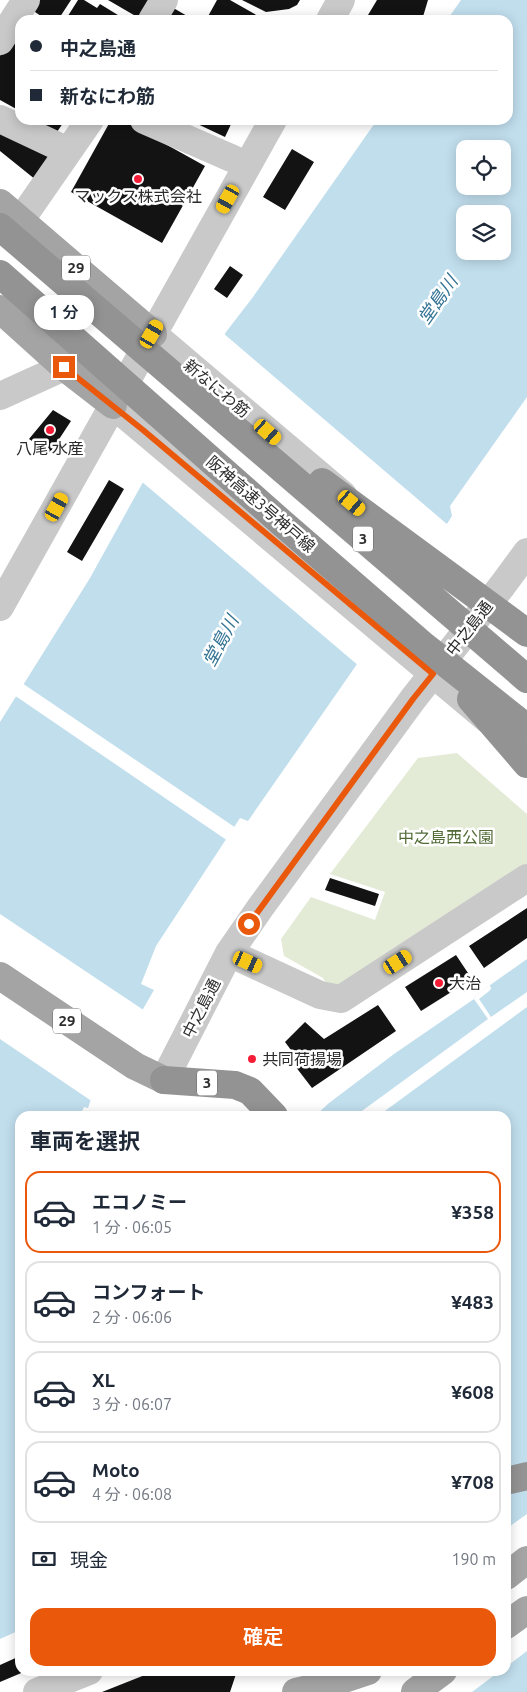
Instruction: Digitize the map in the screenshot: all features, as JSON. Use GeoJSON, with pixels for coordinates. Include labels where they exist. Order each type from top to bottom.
{"type":"FeatureCollection","features":[{"type":"Feature","properties":{"kind":"highway","name":"3"},"geometry":{"type":"LineString","coordinates":[[10,224],[200,397],[527,679]]}},
{"type":"Feature","properties":{"kind":"highway","name":"阪神高速3号神戸線"},"geometry":{"type":"LineString","coordinates":[[0,274],[424,646],[527,728]]}},
{"type":"Feature","properties":{"kind":"highway","name":"3"},"geometry":{"type":"LineString","coordinates":[[200,397],[310,473],[527,634]]}},
{"type":"Feature","properties":{"kind":"highway"},"geometry":{"type":"LineString","coordinates":[[424,646],[527,764]]}},
{"type":"Feature","properties":{"kind":"highway","name":"3"},"geometry":{"type":"LineString","coordinates":[[164,1080],[235,1085],[250,1091],[269,1111]]}},
{"type":"Feature","properties":{"kind":"highway"},"geometry":{"type":"LineString","coordinates":[[511,1481],[527,1476]]}},
{"type":"Feature","properties":{"kind":"main road","name":"新なにわ筋"},"geometry":{"type":"LineString","coordinates":[[0,203],[10,224],[152,334]]}},
{"type":"Feature","properties":{"kind":"main road"},"geometry":{"type":"LineString","coordinates":[[0,309],[64,367],[112,405]]}},
{"type":"Feature","properties":{"kind":"main road","name":"29"},"geometry":{"type":"LineString","coordinates":[[0,976],[135,1066],[164,1080]]}},
{"type":"Feature","properties":{"kind":"main road"},"geometry":{"type":"LineString","coordinates":[[511,1572],[527,1560]]}},
{"type":"Feature","properties":{"kind":"main road"},"geometry":{"type":"LineString","coordinates":[[511,1621],[527,1610]]}},
{"type":"Feature","properties":{"kind":"main road"},"geometry":{"type":"LineString","coordinates":[[296,1692],[325,1688],[355,1676]]}},
{"type":"Feature","properties":{"kind":"main road"},"geometry":{"type":"LineString","coordinates":[[415,1692],[436,1676]]}},
{"type":"Feature","properties":{"kind":"street"},"geometry":{"type":"LineString","coordinates":[[16,15],[26,0]]}},
{"type":"Feature","properties":{"kind":"street"},"geometry":{"type":"LineString","coordinates":[[155,15],[164,0]]}},
{"type":"Feature","properties":{"kind":"street"},"geometry":{"type":"LineString","coordinates":[[333,15],[341,0]]}},
{"type":"Feature","properties":{"kind":"street"},"geometry":{"type":"LineString","coordinates":[[0,41],[15,17]]}},
{"type":"Feature","properties":{"kind":"street"},"geometry":{"type":"LineString","coordinates":[[0,119],[68,151]]}},
{"type":"Feature","properties":{"kind":"street"},"geometry":{"type":"LineString","coordinates":[[10,224],[86,125]]}},
{"type":"Feature","properties":{"kind":"street"},"geometry":{"type":"LineString","coordinates":[[155,125],[247,165]]}},
{"type":"Feature","properties":{"kind":"street"},"geometry":{"type":"LineString","coordinates":[[4,594],[270,125]]}},
{"type":"Feature","properties":{"kind":"street","name":"新なにわ筋"},"geometry":{"type":"LineString","coordinates":[[152,334],[437,575],[527,648]]}},
{"type":"Feature","properties":{"kind":"street"},"geometry":{"type":"LineString","coordinates":[[0,396],[64,367]]}},
{"type":"Feature","properties":{"kind":"street"},"geometry":{"type":"LineString","coordinates":[[112,405],[527,752]]}},
{"type":"Feature","properties":{"kind":"street","name":"中之島通"},"geometry":{"type":"LineString","coordinates":[[164,1080],[230,953],[260,908],[433,674],[527,552]]}},
{"type":"Feature","properties":{"kind":"street"},"geometry":{"type":"LineString","coordinates":[[230,953],[320,995],[341,999],[527,878]]}},
{"type":"Feature","properties":{"kind":"street"},"geometry":{"type":"LineString","coordinates":[[37,1692],[77,1676]]}},
{"type":"Feature","properties":{"kind":"green space","name":"中之島西公園"},"geometry":{"type":"Polygon","coordinates":[[[457,753],[527,814],[527,868],[341,988],[327,986],[323,978],[284,956],[281,939],[311,897],[375,920],[385,892],[330,874],[418,758],[457,753]]]}},
{"type":"Feature","properties":{"kind":"water","name":"堂島川"},"geometry":{"type":"Polygon","coordinates":[[[461,0],[527,0],[527,397],[450,506],[452,516],[355,667],[248,821],[240,818],[156,946],[141,984],[154,990],[91,1099],[88,1108],[84,1107],[82,1111],[15,1111],[15,1632],[0,1639],[0,722],[90,578],[226,332],[253,297],[373,125],[513,125],[513,15],[450,15],[461,0]]]}},
{"type":"Feature","properties":{"kind":"water"},"geometry":{"type":"Polygon","coordinates":[[[527,959],[527,1692],[414,1692],[416,1676],[511,1676],[511,1111],[320,1111],[394,1054],[474,999],[476,995],[527,959]]]}},
{"type":"Feature","properties":{"kind":"pier"},"geometry":{"type":"Polygon","coordinates":[[[223,333],[448,525],[359,666],[141,481],[223,333]]]}},
{"type":"Feature","properties":{"kind":"pier"},"geometry":{"type":"Polygon","coordinates":[[[22,683],[236,828],[228,841],[14,695],[22,683]]]}},
{"type":"Feature","properties":{"kind":"pier"},"geometry":{"type":"Polygon","coordinates":[[[0,914],[145,1011],[93,1102],[0,1039],[0,914]]]}},
{"type":"Feature","properties":{"kind":"pier"},"geometry":{"type":"Polygon","coordinates":[[[490,985],[491,989],[479,999],[491,1017],[527,992],[527,1007],[385,1111],[362,1111],[488,1019],[474,999],[476,995],[490,985]]]}},
{"type":"Feature","properties":{"kind":"pier"},"geometry":{"type":"Polygon","coordinates":[[[527,1514],[527,1651],[511,1663],[511,1525],[527,1514]]]}},
{"type":"Feature","properties":{"kind":"pier"},"geometry":{"type":"Polygon","coordinates":[[[413,1676],[493,1676],[472,1692],[411,1692],[413,1676]]]}},
{"type":"Feature","properties":{"kind":"building"},"geometry":{"type":"Polygon","coordinates":[[[34,0],[71,0],[61,15],[40,15],[29,8],[34,0]]]}},
{"type":"Feature","properties":{"kind":"building"},"geometry":{"type":"Polygon","coordinates":[[[78,0],[84,0],[97,8],[100,4],[118,15],[69,15],[78,0]]]}},
{"type":"Feature","properties":{"kind":"building"},"geometry":{"type":"Polygon","coordinates":[[[108,0],[150,0],[141,15],[134,15],[108,0]]]}},
{"type":"Feature","properties":{"kind":"building"},"geometry":{"type":"Polygon","coordinates":[[[217,0],[230,0],[256,15],[209,15],[217,0]]]}},
{"type":"Feature","properties":{"kind":"building"},"geometry":{"type":"Polygon","coordinates":[[[242,0],[300,0],[297,5],[289,9],[266,12],[242,0]]]}},
{"type":"Feature","properties":{"kind":"building"},"geometry":{"type":"Polygon","coordinates":[[[377,0],[428,0],[424,15],[368,15],[377,0]]]}},
{"type":"Feature","properties":{"kind":"building"},"geometry":{"type":"Polygon","coordinates":[[[170,6],[185,15],[165,15],[170,6]]]}},
{"type":"Feature","properties":{"kind":"building"},"geometry":{"type":"Polygon","coordinates":[[[13,34],[15,35],[15,108],[0,100],[0,56],[13,34]]]}},
{"type":"Feature","properties":{"kind":"building"},"geometry":{"type":"Polygon","coordinates":[[[0,120],[50,148],[50,162],[36,180],[0,151],[0,120]]]}},
{"type":"Feature","properties":{"kind":"building"},"geometry":{"type":"Polygon","coordinates":[[[44,125],[62,125],[57,132],[44,125]]]}},
{"type":"Feature","properties":{"kind":"building","name":"マックス株式会社"},"geometry":{"type":"Polygon","coordinates":[[[108,125],[131,125],[205,166],[162,243],[71,192],[108,125]]]}},
{"type":"Feature","properties":{"kind":"building"},"geometry":{"type":"Polygon","coordinates":[[[200,125],[231,125],[225,137],[200,125]]]}},
{"type":"Feature","properties":{"kind":"building"},"geometry":{"type":"Polygon","coordinates":[[[292,149],[314,162],[285,210],[263,197],[292,149]]]}},
{"type":"Feature","properties":{"kind":"building"},"geometry":{"type":"Polygon","coordinates":[[[230,266],[243,275],[227,298],[214,289],[230,266]]]}},
{"type":"Feature","properties":{"kind":"building","name":"八尾 水産"},"geometry":{"type":"Polygon","coordinates":[[[53,410],[71,421],[50,453],[29,439],[53,410]]]}},
{"type":"Feature","properties":{"kind":"building"},"geometry":{"type":"Polygon","coordinates":[[[109,480],[124,489],[82,561],[67,552],[109,480]]]}},
{"type":"Feature","properties":{"kind":"building"},"geometry":{"type":"Polygon","coordinates":[[[330,878],[379,894],[375,906],[325,890],[330,878]]]}},
{"type":"Feature","properties":{"kind":"building"},"geometry":{"type":"Polygon","coordinates":[[[527,908],[527,938],[484,968],[469,946],[527,908]]]}},
{"type":"Feature","properties":{"kind":"building"},"geometry":{"type":"Polygon","coordinates":[[[456,955],[472,979],[421,1011],[405,987],[456,955]]]}},
{"type":"Feature","properties":{"kind":"building"},"geometry":{"type":"Polygon","coordinates":[[[378,1005],[396,1031],[312,1088],[292,1062],[297,1058],[285,1042],[305,1022],[324,1039],[378,1005]]]}},
{"type":"Feature","properties":{"kind":"building"},"geometry":{"type":"Polygon","coordinates":[[[15,1658],[15,1676],[0,1682],[0,1665],[15,1658]]]}},
{"type":"Feature","properties":{"kind":"building"},"geometry":{"type":"Polygon","coordinates":[[[142,1676],[235,1676],[230,1692],[102,1692],[142,1676]]]}},
{"type":"Feature","properties":{"kind":"place","name":"マックス株式会社"},"geometry":{"type":"Point","coordinates":[138,179]}},
{"type":"Feature","properties":{"kind":"place","name":"八尾 水産"},"geometry":{"type":"Point","coordinates":[50,430]}},
{"type":"Feature","properties":{"kind":"place","name":"大治"},"geometry":{"type":"Point","coordinates":[439,983]}},
{"type":"Feature","properties":{"kind":"place","name":"共同荷揚場"},"geometry":{"type":"Point","coordinates":[252,1059]}},
{"type":"Feature","properties":{"kind":"route"},"geometry":{"type":"LineString","coordinates":[[64,367],[143,430],[433,674],[249,924]]}}]}
